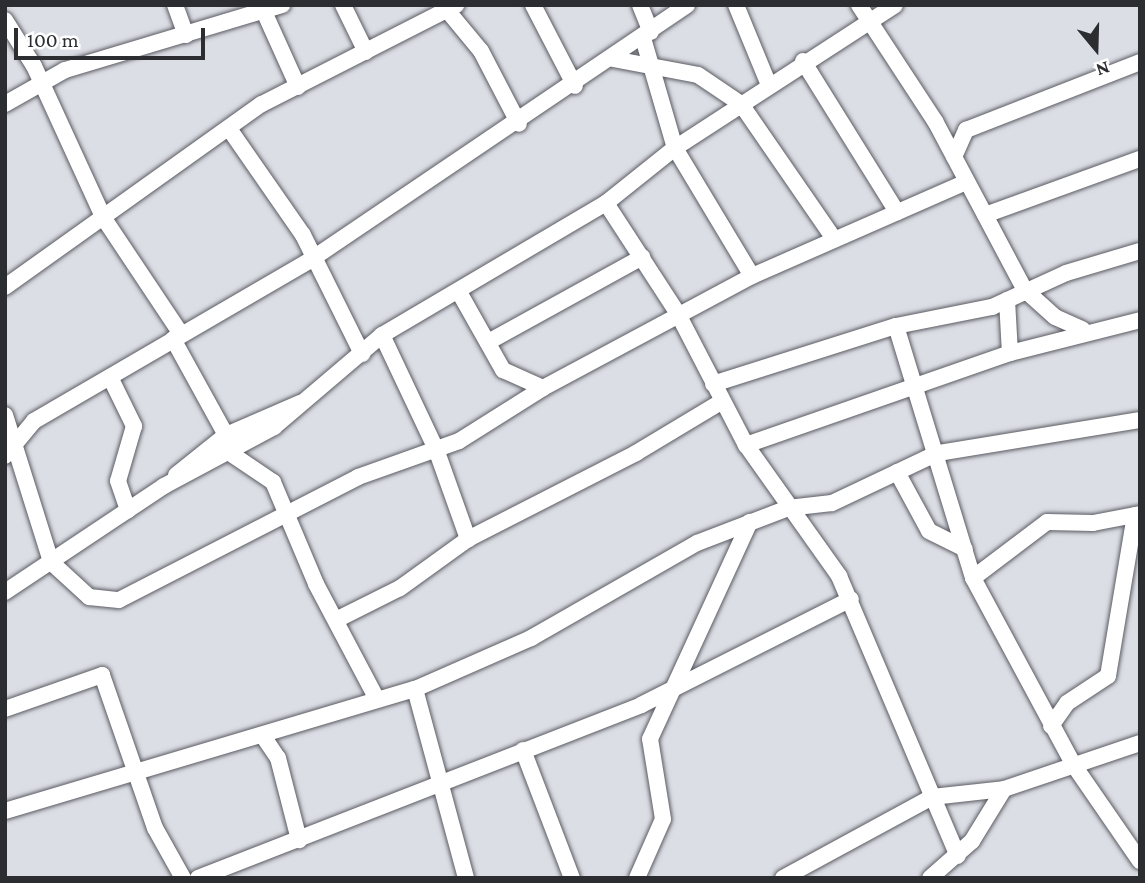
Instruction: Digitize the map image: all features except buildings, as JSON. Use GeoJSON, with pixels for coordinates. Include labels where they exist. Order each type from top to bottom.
{"type":"FeatureCollection","features":[{"type":"Feature","properties":{"kind":"street"},"geometry":{"type":"LineString","coordinates":[[175,5],[186,35]]}},
{"type":"Feature","properties":{"kind":"street"},"geometry":{"type":"LineString","coordinates":[[5,104],[41,81],[282,5]]}},
{"type":"Feature","properties":{"kind":"street"},"geometry":{"type":"LineString","coordinates":[[343,5],[366,52]]}},
{"type":"Feature","properties":{"kind":"street"},"geometry":{"type":"LineString","coordinates":[[533,5],[575,86]]}},
{"type":"Feature","properties":{"kind":"street"},"geometry":{"type":"LineString","coordinates":[[640,5],[676,148],[752,276]]}},
{"type":"Feature","properties":{"kind":"street"},"geometry":{"type":"LineString","coordinates":[[5,456],[34,421],[312,259],[519,124],[687,5]]}},
{"type":"Feature","properties":{"kind":"street"},"geometry":{"type":"LineString","coordinates":[[736,5],[769,85]]}},
{"type":"Feature","properties":{"kind":"street"},"geometry":{"type":"LineString","coordinates":[[859,5],[954,157],[1025,290],[1055,317],[1082,330]]}},
{"type":"Feature","properties":{"kind":"street"},"geometry":{"type":"LineString","coordinates":[[164,486],[230,453],[309,401],[382,335],[606,203],[676,148],[803,61],[895,5]]}},
{"type":"Feature","properties":{"kind":"street"},"geometry":{"type":"LineString","coordinates":[[5,287],[230,130],[262,104],[366,52],[426,12],[451,7],[481,51],[519,124]]}},
{"type":"Feature","properties":{"kind":"street"},"geometry":{"type":"LineString","coordinates":[[263,9],[298,87]]}},
{"type":"Feature","properties":{"kind":"street"},"geometry":{"type":"LineString","coordinates":[[5,20],[41,81],[103,217],[177,337],[226,435]]}},
{"type":"Feature","properties":{"kind":"street"},"geometry":{"type":"LineString","coordinates":[[613,59],[656,70],[698,75],[741,104],[834,239]]}},
{"type":"Feature","properties":{"kind":"street"},"geometry":{"type":"LineString","coordinates":[[803,61],[897,212]]}},
{"type":"Feature","properties":{"kind":"street"},"geometry":{"type":"LineString","coordinates":[[954,157],[966,130],[1140,62]]}},
{"type":"Feature","properties":{"kind":"street"},"geometry":{"type":"LineString","coordinates":[[230,130],[303,235],[312,259],[362,354]]}},
{"type":"Feature","properties":{"kind":"street"},"geometry":{"type":"LineString","coordinates":[[985,215],[1140,159]]}},
{"type":"Feature","properties":{"kind":"street"},"geometry":{"type":"LineString","coordinates":[[6,417],[17,444],[51,562],[89,597],[118,600],[285,511],[436,449],[678,314],[752,276],[966,182]]}},
{"type":"Feature","properties":{"kind":"street"},"geometry":{"type":"LineString","coordinates":[[606,203],[678,314],[721,402],[746,445],[851,599],[958,856]]}},
{"type":"Feature","properties":{"kind":"street"},"geometry":{"type":"LineString","coordinates":[[712,384],[896,326],[1007,300],[1025,290],[1140,251]]}},
{"type":"Feature","properties":{"kind":"street"},"geometry":{"type":"LineString","coordinates":[[490,341],[642,257]]}},
{"type":"Feature","properties":{"kind":"street"},"geometry":{"type":"LineString","coordinates":[[459,292],[508,376],[543,388]]}},
{"type":"Feature","properties":{"kind":"street"},"geometry":{"type":"LineString","coordinates":[[1007,300],[1010,353]]}},
{"type":"Feature","properties":{"kind":"street"},"geometry":{"type":"LineString","coordinates":[[746,445],[1082,330],[1140,320]]}},
{"type":"Feature","properties":{"kind":"street"},"geometry":{"type":"LineString","coordinates":[[896,326],[912,386],[938,453],[972,578],[1052,726],[1140,861]]}},
{"type":"Feature","properties":{"kind":"street"},"geometry":{"type":"LineString","coordinates":[[382,335],[436,449],[468,539]]}},
{"type":"Feature","properties":{"kind":"street"},"geometry":{"type":"LineString","coordinates":[[110,377],[134,426],[118,481],[128,510]]}},
{"type":"Feature","properties":{"kind":"street"},"geometry":{"type":"LineString","coordinates":[[5,592],[164,486],[226,435],[309,401]]}},
{"type":"Feature","properties":{"kind":"street"},"geometry":{"type":"LineString","coordinates":[[338,619],[400,588],[468,539],[636,453],[721,402]]}},
{"type":"Feature","properties":{"kind":"street"},"geometry":{"type":"LineString","coordinates":[[6,417],[34,421]]}},
{"type":"Feature","properties":{"kind":"street"},"geometry":{"type":"LineString","coordinates":[[5,811],[138,769],[263,736],[415,689],[492,657],[665,559],[788,508],[832,503],[938,453],[1140,420]]}},
{"type":"Feature","properties":{"kind":"street"},"geometry":{"type":"LineString","coordinates":[[230,453],[273,482],[377,699]]}},
{"type":"Feature","properties":{"kind":"street"},"geometry":{"type":"LineString","coordinates":[[897,472],[929,531],[965,549]]}},
{"type":"Feature","properties":{"kind":"street"},"geometry":{"type":"LineString","coordinates":[[972,578],[1047,522],[1137,514],[1108,676],[1067,703],[1052,726]]}},
{"type":"Feature","properties":{"kind":"street"},"geometry":{"type":"LineString","coordinates":[[637,878],[663,819],[650,739],[666,693],[750,522]]}},
{"type":"Feature","properties":{"kind":"street"},"geometry":{"type":"LineString","coordinates":[[1132,541],[1140,564]]}},
{"type":"Feature","properties":{"kind":"street"},"geometry":{"type":"LineString","coordinates":[[198,878],[666,693],[851,599]]}},
{"type":"Feature","properties":{"kind":"street"},"geometry":{"type":"LineString","coordinates":[[5,709],[102,674],[138,769],[160,842],[183,878]]}},
{"type":"Feature","properties":{"kind":"street"},"geometry":{"type":"LineString","coordinates":[[415,689],[437,782],[466,878]]}},
{"type":"Feature","properties":{"kind":"street"},"geometry":{"type":"LineString","coordinates":[[263,736],[278,758],[299,840]]}},
{"type":"Feature","properties":{"kind":"street"},"geometry":{"type":"LineString","coordinates":[[783,878],[885,817],[932,797],[1004,789],[1081,767],[1140,743]]}},
{"type":"Feature","properties":{"kind":"street"},"geometry":{"type":"LineString","coordinates":[[523,750],[572,878]]}},
{"type":"Feature","properties":{"kind":"street"},"geometry":{"type":"LineString","coordinates":[[930,878],[958,856],[1004,789]]}}]}
